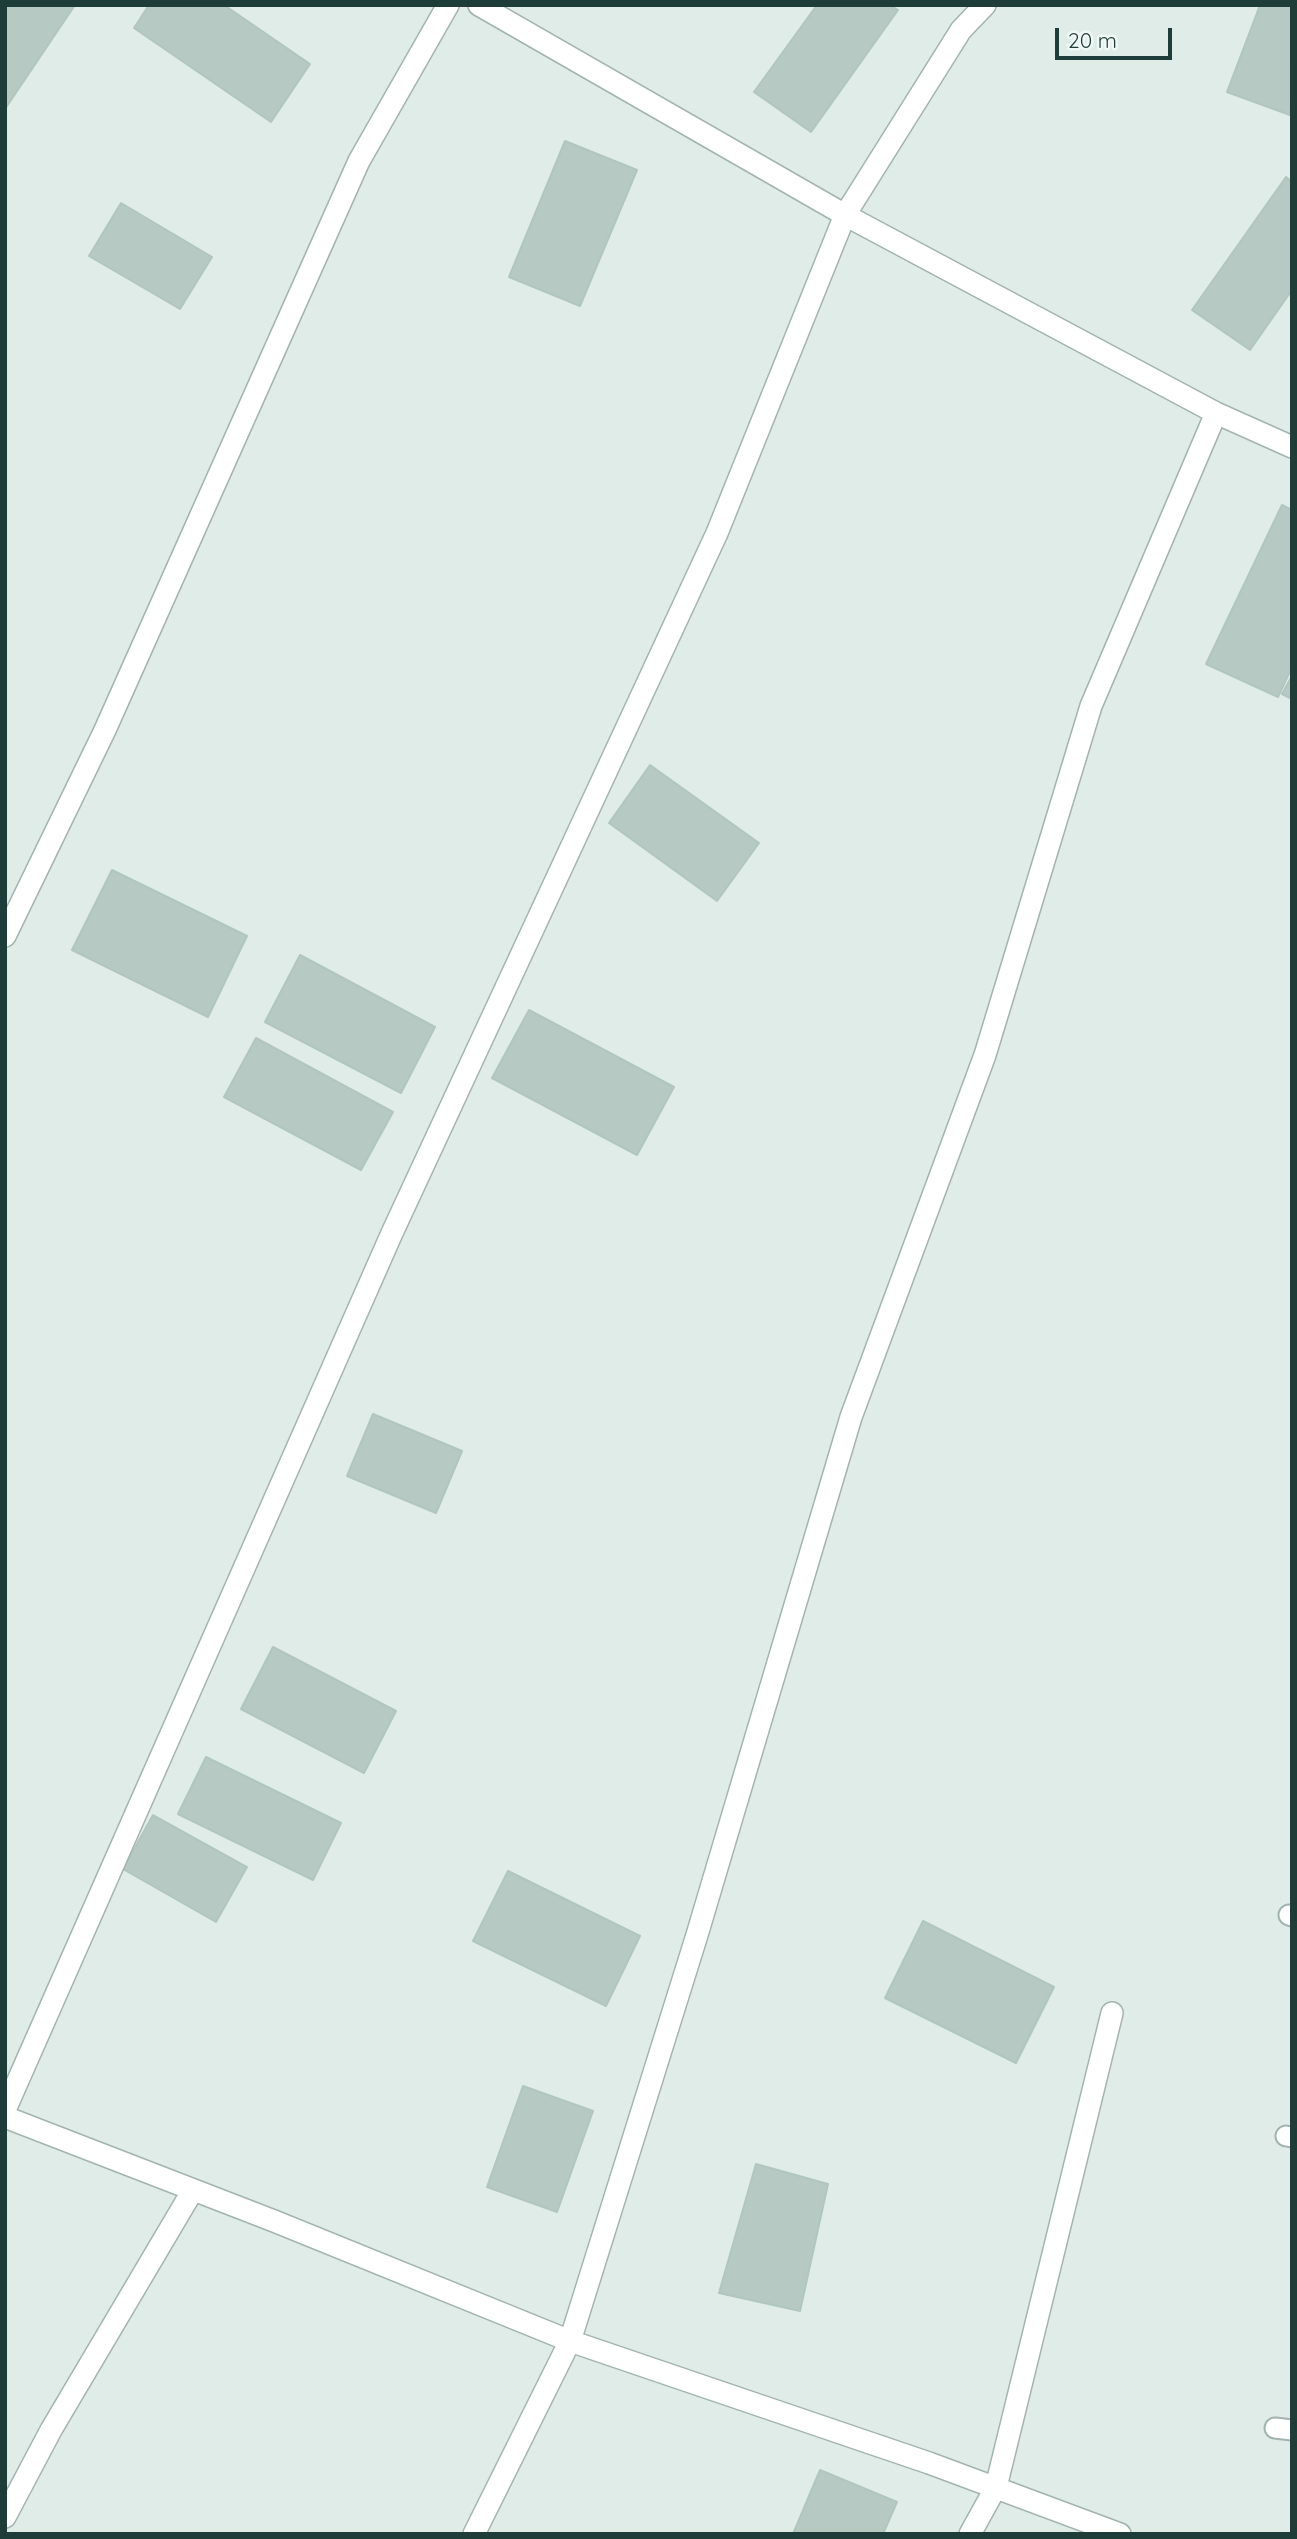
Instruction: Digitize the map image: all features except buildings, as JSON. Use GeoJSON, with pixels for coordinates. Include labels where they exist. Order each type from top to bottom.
{"type":"FeatureCollection","features":[{"type":"Feature","properties":{"kind":"street"},"geometry":{"type":"LineString","coordinates":[[5,936],[111,718],[359,161],[448,5]]}},
{"type":"Feature","properties":{"kind":"street"},"geometry":{"type":"LineString","coordinates":[[479,5],[845,215],[1216,413],[1292,447]]}},
{"type":"Feature","properties":{"kind":"street"},"geometry":{"type":"LineString","coordinates":[[5,2110],[392,1233],[716,533],[845,215],[961,30],[985,5]]}},
{"type":"Feature","properties":{"kind":"street"},"geometry":{"type":"LineString","coordinates":[[474,2534],[570,2342],[697,1935],[851,1417],[985,1055],[1091,706],[1216,413]]}},
{"type":"Feature","properties":{"kind":"street"},"geometry":{"type":"LineString","coordinates":[[970,2534],[996,2487],[1112,2014]]}},
{"type":"Feature","properties":{"kind":"street"},"geometry":{"type":"LineString","coordinates":[[5,2116],[570,2342],[996,2487],[1120,2534]]}},
{"type":"Feature","properties":{"kind":"street"},"geometry":{"type":"LineString","coordinates":[[5,2517],[51,2430],[193,2190]]}}]}
